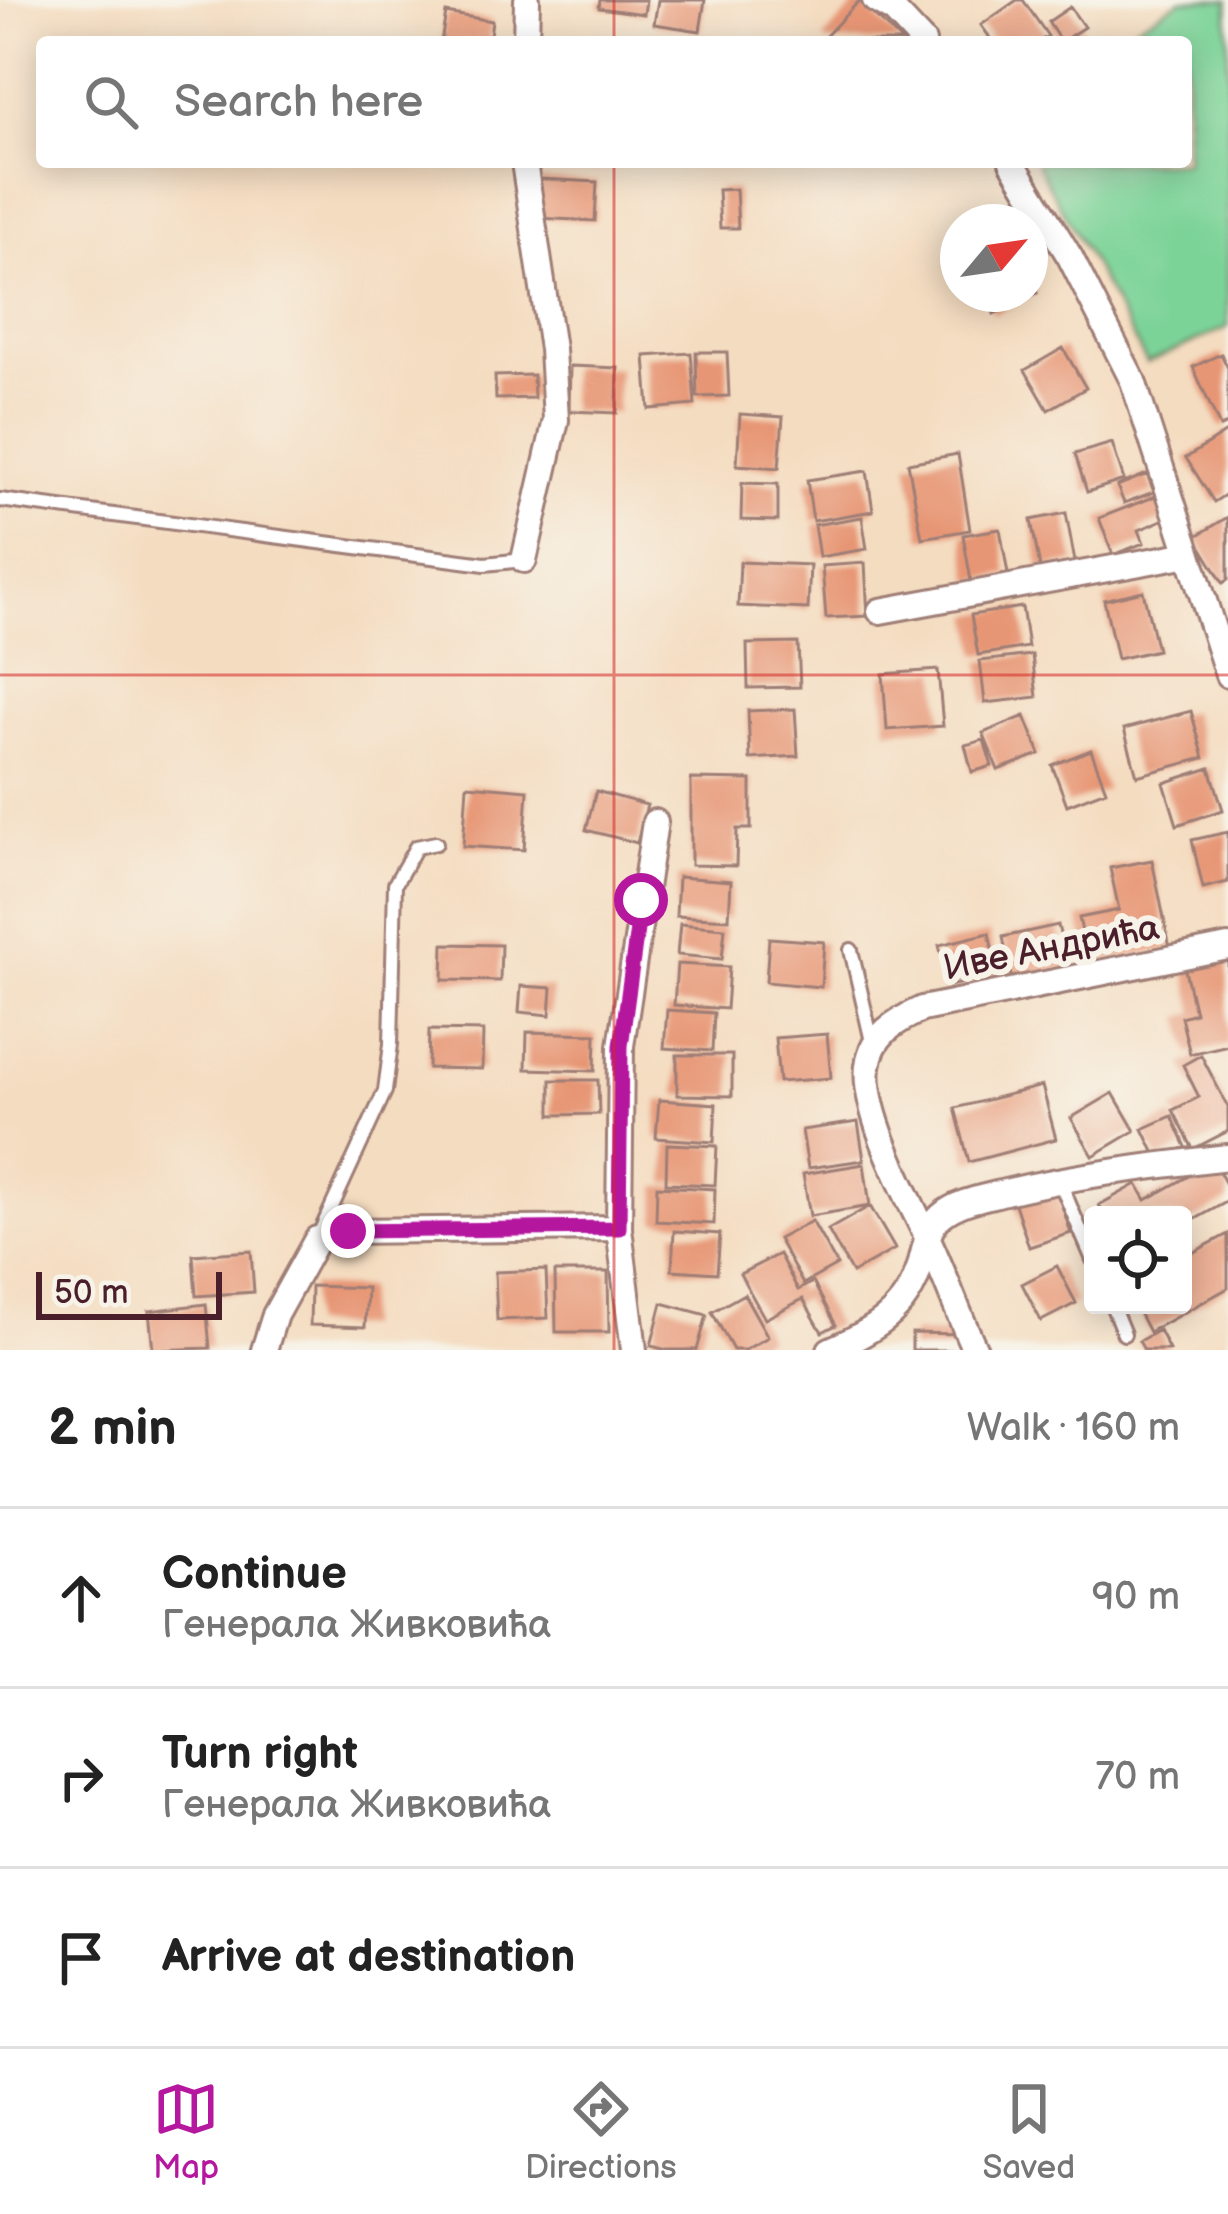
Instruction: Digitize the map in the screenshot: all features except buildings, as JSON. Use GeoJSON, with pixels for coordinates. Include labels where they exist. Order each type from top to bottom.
{"type":"FeatureCollection","features":[{"type":"Feature","properties":{"kind":"street"},"geometry":{"type":"LineString","coordinates":[[526,36],[527,0]]}},
{"type":"Feature","properties":{"kind":"street"},"geometry":{"type":"LineString","coordinates":[[892,4],[918,36]]}},
{"type":"Feature","properties":{"kind":"street"},"geometry":{"type":"LineString","coordinates":[[524,560],[556,420],[556,381],[525,168]]}},
{"type":"Feature","properties":{"kind":"street"},"geometry":{"type":"LineString","coordinates":[[1016,168],[1070,257],[1133,381],[1228,675]]}},
{"type":"Feature","properties":{"kind":"street"},"geometry":{"type":"LineString","coordinates":[[880,611],[1189,554]]}},
{"type":"Feature","properties":{"kind":"street"},"geometry":{"type":"LineString","coordinates":[[634,1350],[619,1228],[621,1046],[655,822]]}},
{"type":"Feature","properties":{"kind":"street","name":"Иве Андрића"},"geometry":{"type":"LineString","coordinates":[[873,1047],[891,1023],[922,1009],[1228,947]]}},
{"type":"Feature","properties":{"kind":"street"},"geometry":{"type":"LineString","coordinates":[[873,1047],[868,1069],[873,1105],[889,1156],[975,1350]]}},
{"type":"Feature","properties":{"kind":"street"},"geometry":{"type":"LineString","coordinates":[[830,1350],[898,1310],[915,1282],[934,1224],[955,1207],[1059,1179],[1228,1157]]}},
{"type":"Feature","properties":{"kind":"street"},"geometry":{"type":"LineString","coordinates":[[264,1350],[275,1315],[317,1239],[348,1231],[619,1228]]}},
{"type":"Feature","properties":{"kind":"lane"},"geometry":{"type":"LineString","coordinates":[[0,500],[485,565],[524,560]]}},
{"type":"Feature","properties":{"kind":"lane"},"geometry":{"type":"LineString","coordinates":[[317,1239],[386,1091],[392,1044],[395,884],[416,847],[436,843]]}},
{"type":"Feature","properties":{"kind":"lane"},"geometry":{"type":"LineString","coordinates":[[851,950],[873,1047]]}},
{"type":"Feature","properties":{"kind":"lane"},"geometry":{"type":"LineString","coordinates":[[1059,1179],[1084,1239]]}},
{"type":"Feature","properties":{"kind":"lane"},"geometry":{"type":"LineString","coordinates":[[1116,1314],[1124,1334]]}},
{"type":"Feature","properties":{"kind":"green space"},"geometry":{"type":"Polygon","coordinates":[[[1182,0],[1228,0],[1228,327],[1147,363],[1039,168],[1192,168],[1192,36],[1119,36],[1182,0]]]}},
{"type":"Feature","properties":{"kind":"route"},"geometry":{"type":"LineString","coordinates":[[348,1231],[619,1228],[621,1046],[641,900]]}}]}
